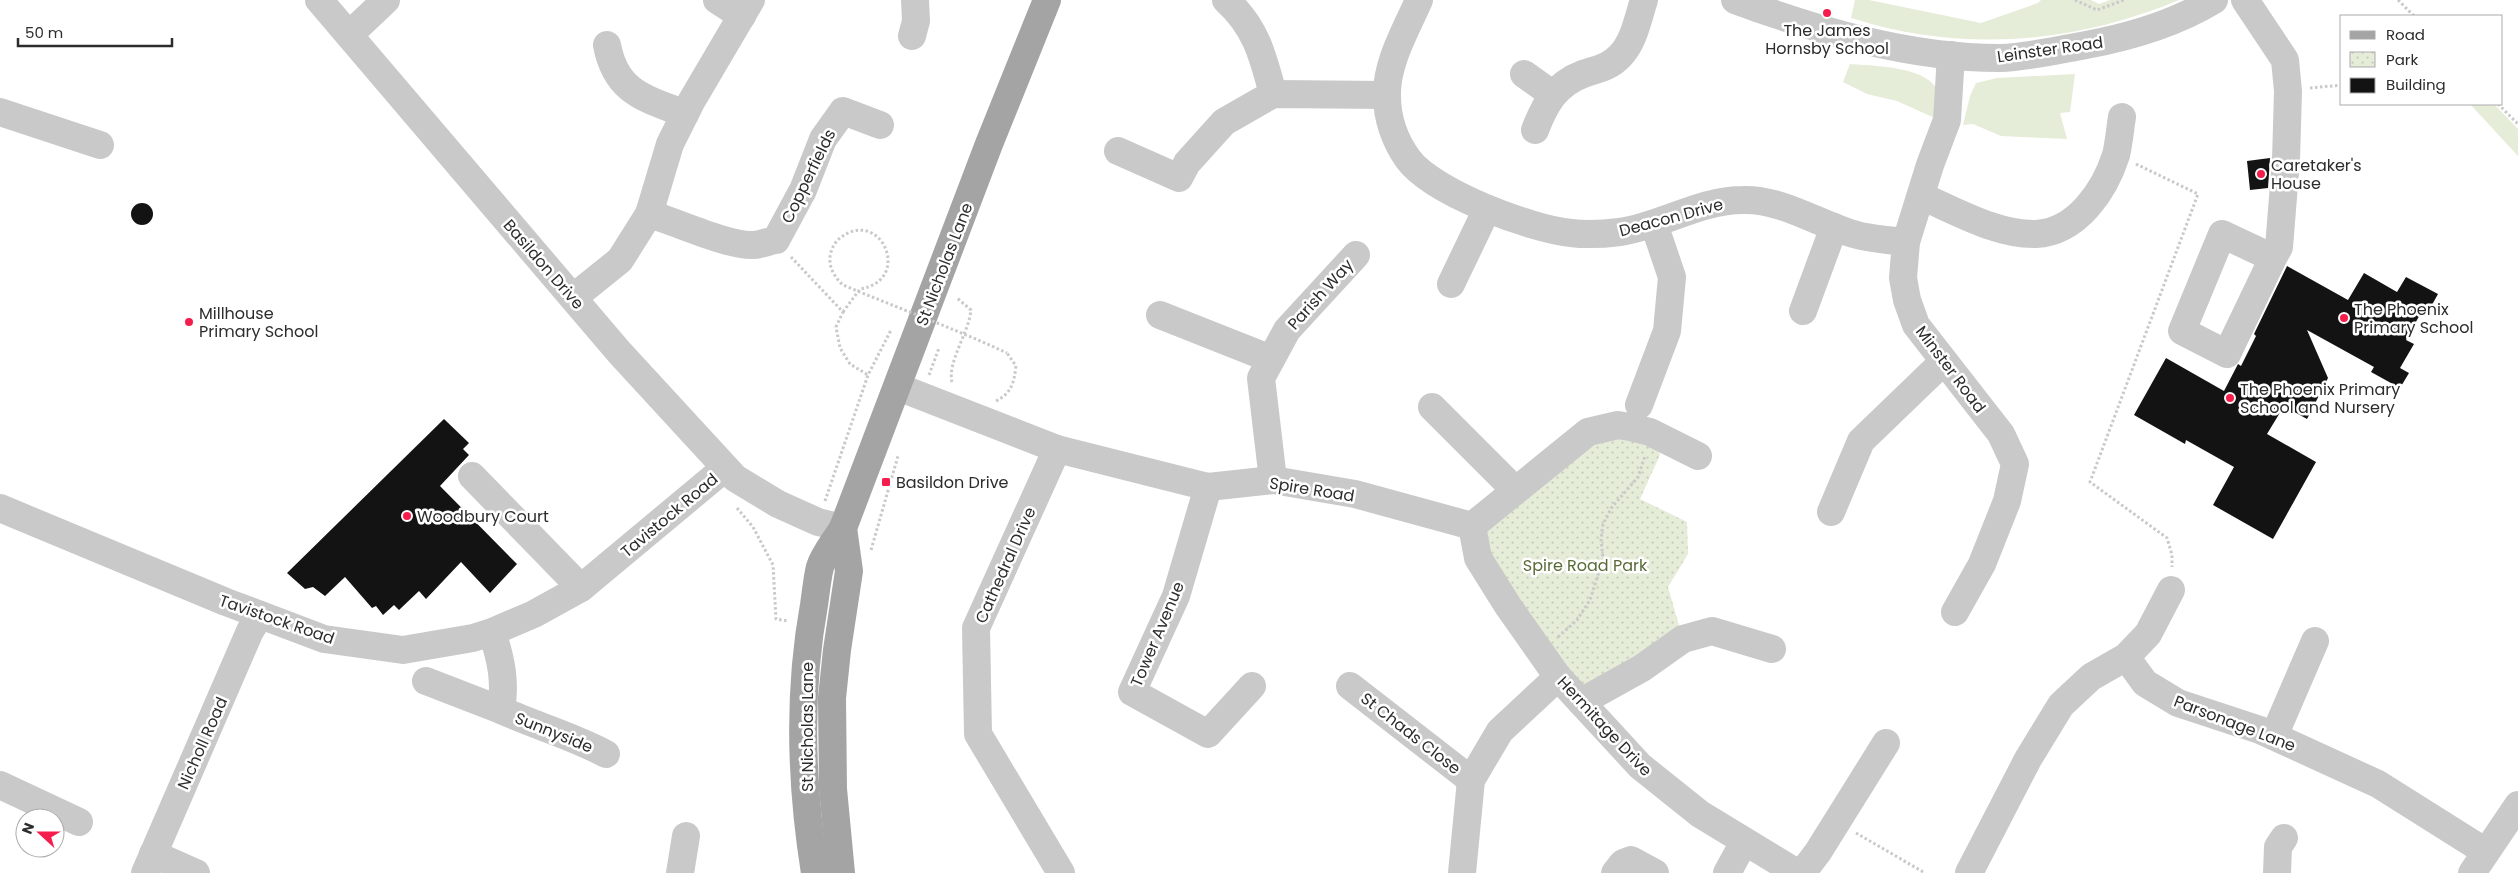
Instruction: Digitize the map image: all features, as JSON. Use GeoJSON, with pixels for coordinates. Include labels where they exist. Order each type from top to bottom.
{"type":"FeatureCollection","features":[{"type":"Feature","properties":{"kind":"main road","name":"St Nicholas Lane"},"geometry":{"type":"LineString","coordinates":[[815,873],[809,836],[804,746],[804,684],[810,624],[820,566],[843,528],[989,144],[1047,0]]}},
{"type":"Feature","properties":{"kind":"main road","name":"St Nicholas Lane"},"geometry":{"type":"LineString","coordinates":[[841,873],[833,790],[832,698],[849,571],[843,528]]}},
{"type":"Feature","properties":{"kind":"street","name":"Basildon Drive"},"geometry":{"type":"LineString","coordinates":[[320,0],[619,352],[725,468],[735,478],[778,504],[818,522],[843,528]]}},
{"type":"Feature","properties":{"kind":"street"},"geometry":{"type":"LineString","coordinates":[[349,35],[386,0]]}},
{"type":"Feature","properties":{"kind":"street"},"geometry":{"type":"LineString","coordinates":[[574,297],[620,260],[649,214],[670,144],[685,114],[747,8],[717,0]]}},
{"type":"Feature","properties":{"kind":"street"},"geometry":{"type":"LineString","coordinates":[[912,36],[916,21],[915,0]]}},
{"type":"Feature","properties":{"kind":"street"},"geometry":{"type":"LineString","coordinates":[[1226,0],[1246,20],[1255,37],[1273,94]]}},
{"type":"Feature","properties":{"kind":"street","name":"Deacon Drive"},"geometry":{"type":"LineString","coordinates":[[1419,0],[1392,66],[1387,95],[1389,118],[1397,141],[1409,160],[1426,176],[1487,209],[1544,228],[1570,233],[1621,232],[1654,224],[1713,202],[1766,201],[1851,234],[1906,242]]}},
{"type":"Feature","properties":{"kind":"street"},"geometry":{"type":"LineString","coordinates":[[1535,130],[1552,94],[1581,75],[1609,65],[1621,55],[1628,46],[1644,0]]}},
{"type":"Feature","properties":{"kind":"street","name":"Leinster Road"},"geometry":{"type":"LineString","coordinates":[[1735,0],[1808,25],[1866,41],[1904,49],[1951,55],[2001,58],[2112,40],[2157,26],[2201,8],[2214,0]]}},
{"type":"Feature","properties":{"kind":"street"},"geometry":{"type":"LineString","coordinates":[[2245,0],[2285,60],[2288,91],[2279,247],[2227,354],[2182,331],[2222,234],[2273,258]]}},
{"type":"Feature","properties":{"kind":"street"},"geometry":{"type":"LineString","coordinates":[[607,45],[611,63],[622,83],[636,94],[685,114]]}},
{"type":"Feature","properties":{"kind":"street","name":"Minster Road"},"geometry":{"type":"LineString","coordinates":[[1951,55],[1947,120],[1906,242],[1903,278],[1907,300],[1916,325],[2001,434],[2015,464],[2007,501],[1982,564],[1955,612]]}},
{"type":"Feature","properties":{"kind":"street"},"geometry":{"type":"LineString","coordinates":[[1524,74],[1552,94]]}},
{"type":"Feature","properties":{"kind":"street"},"geometry":{"type":"LineString","coordinates":[[1118,151],[1179,178],[1187,162],[1224,122],[1273,94],[1387,95]]}},
{"type":"Feature","properties":{"kind":"street","name":"Copperfields"},"geometry":{"type":"LineString","coordinates":[[649,214],[676,221],[719,238],[753,245],[776,240],[803,190],[823,139],[843,111],[880,125]]}},
{"type":"Feature","properties":{"kind":"street"},"geometry":{"type":"LineString","coordinates":[[0,112],[100,145]]}},
{"type":"Feature","properties":{"kind":"street"},"geometry":{"type":"LineString","coordinates":[[1921,196],[1973,219],[2003,228],[2038,234],[2056,229],[2072,220],[2097,196],[2116,154],[2122,117]]}},
{"type":"Feature","properties":{"kind":"street"},"geometry":{"type":"LineString","coordinates":[[1451,284],[1487,209]]}},
{"type":"Feature","properties":{"kind":"street"},"geometry":{"type":"LineString","coordinates":[[1639,405],[1667,331],[1672,277],[1654,224]]}},
{"type":"Feature","properties":{"kind":"street"},"geometry":{"type":"LineString","coordinates":[[1804,311],[1834,227]]}},
{"type":"Feature","properties":{"kind":"street","name":"Parish Way"},"geometry":{"type":"LineString","coordinates":[[1273,480],[1261,378],[1287,330],[1356,255]]}},
{"type":"Feature","properties":{"kind":"street"},"geometry":{"type":"LineString","coordinates":[[1160,315],[1271,360]]}},
{"type":"Feature","properties":{"kind":"street"},"geometry":{"type":"LineString","coordinates":[[1831,512],[1861,441],[1943,362]]}},
{"type":"Feature","properties":{"kind":"street","name":"Spire Road"},"geometry":{"type":"LineString","coordinates":[[898,387],[1057,449],[1208,487],[1273,480],[1355,494],[1472,526]]}},
{"type":"Feature","properties":{"kind":"street"},"geometry":{"type":"LineString","coordinates":[[1432,407],[1515,490]]}},
{"type":"Feature","properties":{"kind":"street"},"geometry":{"type":"LineString","coordinates":[[1472,526],[1588,432],[1618,425],[1648,432],[1698,456]]}},
{"type":"Feature","properties":{"kind":"street","name":"Cathedral Drive"},"geometry":{"type":"LineString","coordinates":[[1057,449],[976,628],[978,734],[1061,873]]}},
{"type":"Feature","properties":{"kind":"street","name":"Tavistock Road"},"geometry":{"type":"LineString","coordinates":[[0,508],[260,615],[324,638],[402,650],[473,638],[492,632],[534,614],[581,588],[725,468]]}},
{"type":"Feature","properties":{"kind":"street"},"geometry":{"type":"LineString","coordinates":[[472,476],[581,588]]}},
{"type":"Feature","properties":{"kind":"street","name":"Tower Avenue"},"geometry":{"type":"LineString","coordinates":[[1208,487],[1176,596],[1132,692],[1208,734],[1252,686]]}},
{"type":"Feature","properties":{"kind":"street","name":"Hermitage Drive"},"geometry":{"type":"LineString","coordinates":[[1472,526],[1478,558],[1558,677],[1640,766],[1700,814],[1797,873]]}},
{"type":"Feature","properties":{"kind":"street"},"geometry":{"type":"LineString","coordinates":[[1969,873],[2028,759],[2061,705],[2091,677],[2126,657],[2148,634],[2171,590]]}},
{"type":"Feature","properties":{"kind":"street","name":"Nicholl Road"},"geometry":{"type":"LineString","coordinates":[[149,863],[250,631],[260,615]]}},
{"type":"Feature","properties":{"kind":"street"},"geometry":{"type":"LineString","coordinates":[[1581,702],[1642,668],[1683,639],[1712,631],[1772,649]]}},
{"type":"Feature","properties":{"kind":"street","name":"Sunnyside"},"geometry":{"type":"LineString","coordinates":[[492,632],[503,668],[504,692],[501,710]]}},
{"type":"Feature","properties":{"kind":"street"},"geometry":{"type":"LineString","coordinates":[[2274,736],[2315,641]]}},
{"type":"Feature","properties":{"kind":"street","name":"Parsonage Lane"},"geometry":{"type":"LineString","coordinates":[[2126,657],[2145,683],[2178,703],[2260,730],[2378,784],[2479,862]]}},
{"type":"Feature","properties":{"kind":"street"},"geometry":{"type":"LineString","coordinates":[[1462,873],[1471,780],[1500,732],[1558,677]]}},
{"type":"Feature","properties":{"kind":"street","name":"Sunnyside"},"geometry":{"type":"LineString","coordinates":[[426,681],[606,754]]}},
{"type":"Feature","properties":{"kind":"street","name":"St Chads Close"},"geometry":{"type":"LineString","coordinates":[[1350,686],[1471,780]]}},
{"type":"Feature","properties":{"kind":"street"},"geometry":{"type":"LineString","coordinates":[[1802,873],[1838,822],[1886,743]]}},
{"type":"Feature","properties":{"kind":"street"},"geometry":{"type":"LineString","coordinates":[[0,785],[80,822]]}},
{"type":"Feature","properties":{"kind":"street"},"geometry":{"type":"LineString","coordinates":[[2479,862],[2518,805]]}},
{"type":"Feature","properties":{"kind":"street"},"geometry":{"type":"LineString","coordinates":[[680,873],[686,836]]}},
{"type":"Feature","properties":{"kind":"street"},"geometry":{"type":"LineString","coordinates":[[2277,873],[2278,847],[2284,838]]}},
{"type":"Feature","properties":{"kind":"street"},"geometry":{"type":"LineString","coordinates":[[1727,873],[1744,842]]}},
{"type":"Feature","properties":{"kind":"street"},"geometry":{"type":"LineString","coordinates":[[1615,873],[1623,863],[1631,860],[1655,873]]}},
{"type":"Feature","properties":{"kind":"street"},"geometry":{"type":"LineString","coordinates":[[149,863],[196,873]]}},
{"type":"Feature","properties":{"kind":"path"},"geometry":{"type":"LineString","coordinates":[[2075,0],[2097,10],[2124,0]]}},
{"type":"Feature","properties":{"kind":"path"},"geometry":{"type":"LineString","coordinates":[[2398,0],[2413,15]]}},
{"type":"Feature","properties":{"kind":"path"},"geometry":{"type":"LineString","coordinates":[[2288,91],[2340,85]]}},
{"type":"Feature","properties":{"kind":"path"},"geometry":{"type":"LineString","coordinates":[[2499,105],[2518,124]]}},
{"type":"Feature","properties":{"kind":"path"},"geometry":{"type":"LineString","coordinates":[[2116,154],[2198,194],[2090,482],[2168,538],[2172,555],[2171,590]]}},
{"type":"Feature","properties":{"kind":"path"},"geometry":{"type":"LineString","coordinates":[[868,375],[850,364],[840,348],[836,327],[843,312],[854,296],[860,289],[872,287],[881,280],[888,268],[888,251],[880,238],[868,231],[854,230],[841,236],[833,245],[830,254],[830,264],[836,278],[843,285],[852,289],[862,293],[880,300],[952,330],[978,340],[1007,353],[1016,366],[1014,382],[1009,392],[1003,398],[989,403]]}},
{"type":"Feature","properties":{"kind":"path"},"geometry":{"type":"LineString","coordinates":[[776,240],[843,312]]}},
{"type":"Feature","properties":{"kind":"path"},"geometry":{"type":"LineString","coordinates":[[954,390],[950,377],[970,321],[971,310],[957,298]]}},
{"type":"Feature","properties":{"kind":"path"},"geometry":{"type":"LineString","coordinates":[[1540,651],[1577,620],[1590,600],[1603,559],[1601,539],[1603,524],[1612,507],[1638,476],[1645,454],[1648,432]]}},
{"type":"Feature","properties":{"kind":"path"},"geometry":{"type":"LineString","coordinates":[[870,555],[900,449]]}},
{"type":"Feature","properties":{"kind":"path"},"geometry":{"type":"LineString","coordinates":[[736,507],[752,527],[773,566],[776,619],[790,621]]}},
{"type":"Feature","properties":{"kind":"path"},"geometry":{"type":"LineString","coordinates":[[1838,822],[1925,873]]}},
{"type":"Feature","properties":{"kind":"green space"},"geometry":{"type":"Polygon","coordinates":[[[1855,0],[1869,0],[1981,23],[2038,3],[2041,0],[2091,0],[2099,4],[2110,0],[2179,0],[2139,15],[2099,26],[2058,34],[2016,39],[1975,39],[1933,36],[1892,29],[1851,18],[1855,0]]]}},
{"type":"Feature","properties":{"kind":"green space"},"geometry":{"type":"Polygon","coordinates":[[[1850,64],[1899,69],[1924,77],[1933,83],[1938,92],[1937,119],[1897,101],[1867,94],[1843,82],[1850,64]]]}},
{"type":"Feature","properties":{"kind":"green space"},"geometry":{"type":"Polygon","coordinates":[[[2075,74],[2070,112],[2060,113],[2067,139],[2001,136],[1973,124],[1963,125],[1970,96],[1976,83],[1997,78],[2075,74]]]}},
{"type":"Feature","properties":{"kind":"green space"},"geometry":{"type":"Polygon","coordinates":[[[2471,105],[2495,105],[2518,129],[2518,156],[2471,105]]]}},
{"type":"Feature","properties":{"kind":"green space","name":"Spire Road Park"},"geometry":{"type":"Polygon","coordinates":[[[1588,432],[1657,445],[1660,455],[1640,499],[1687,522],[1688,554],[1668,587],[1683,639],[1581,702],[1472,526],[1588,432]]]}},
{"type":"Feature","properties":{"kind":"building","name":"Caretaker's House"},"geometry":{"type":"Polygon","coordinates":[[[2270,158],[2268,188],[2250,190],[2247,161],[2270,158]]]}},
{"type":"Feature","properties":{"kind":"building"},"geometry":{"type":"Polygon","coordinates":[[[142,203],[150,206],[153,214],[150,222],[142,225],[134,222],[131,214],[134,206],[142,203]]]}},
{"type":"Feature","properties":{"kind":"building","name":"The Phoenix Primary School and Nursery"},"geometry":{"type":"Polygon","coordinates":[[[2287,266],[2348,300],[2364,273],[2397,292],[2406,277],[2438,294],[2428,312],[2423,309],[2406,340],[2414,344],[2400,368],[2409,373],[2400,388],[2371,372],[2374,367],[2307,330],[2328,378],[2307,419],[2284,406],[2267,434],[2316,462],[2273,539],[2213,505],[2234,467],[2186,440],[2185,444],[2134,415],[2166,358],[2224,391],[2238,364],[2241,366],[2256,336],[2254,334],[2287,266]]]}},
{"type":"Feature","properties":{"kind":"building","name":"Woodbury Court"},"geometry":{"type":"Polygon","coordinates":[[[444,419],[469,443],[463,449],[469,455],[440,486],[517,564],[490,593],[461,562],[426,599],[419,591],[399,610],[394,605],[383,615],[376,606],[372,608],[345,577],[325,596],[313,587],[305,589],[287,573],[444,419]]]}},
{"type":"Feature","properties":{"kind":"place","name":"The James Hornsby School"},"geometry":{"type":"Point","coordinates":[1827,13]}},
{"type":"Feature","properties":{"kind":"place","name":"Caretaker's House"},"geometry":{"type":"Point","coordinates":[2261,174]}},
{"type":"Feature","properties":{"kind":"place","name":"The Phoenix Primary School"},"geometry":{"type":"Point","coordinates":[2344,318]}},
{"type":"Feature","properties":{"kind":"place","name":"Millhouse Primary School"},"geometry":{"type":"Point","coordinates":[189,322]}},
{"type":"Feature","properties":{"kind":"place","name":"The Phoenix Primary School and Nursery"},"geometry":{"type":"Point","coordinates":[2230,398]}},
{"type":"Feature","properties":{"kind":"place","name":"Basildon Drive"},"geometry":{"type":"Point","coordinates":[886,482]}},
{"type":"Feature","properties":{"kind":"place","name":"Woodbury Court"},"geometry":{"type":"Point","coordinates":[407,516]}}]}
